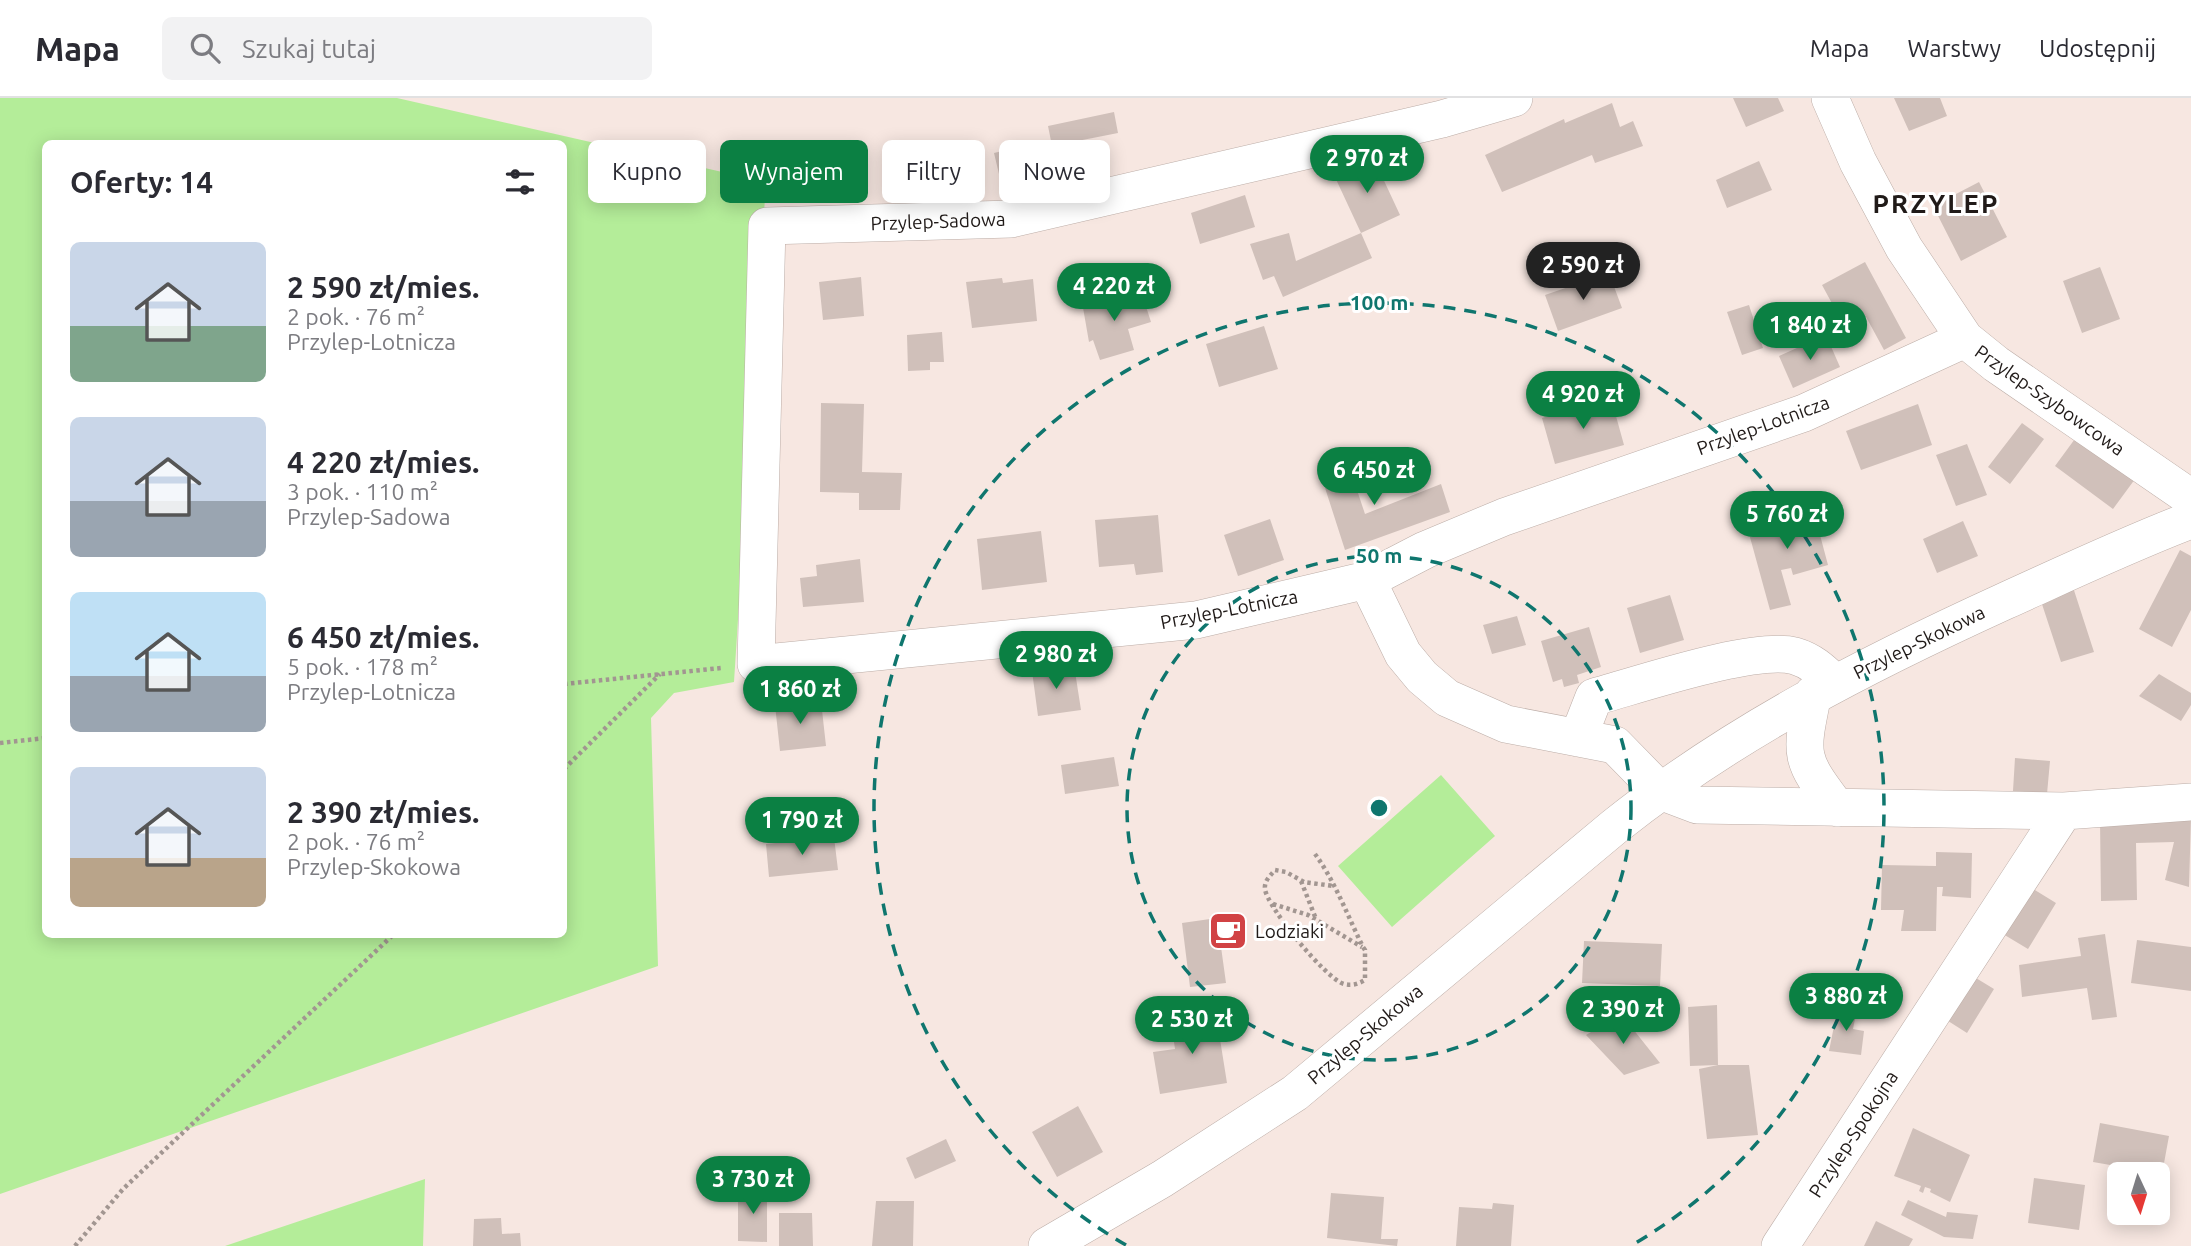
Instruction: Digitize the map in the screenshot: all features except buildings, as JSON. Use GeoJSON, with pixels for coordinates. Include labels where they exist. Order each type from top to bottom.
{"type":"FeatureCollection","features":[{"type":"Feature","properties":{"kind":"street","name":"Przylep-Sadowa"},"geometry":{"type":"LineString","coordinates":[[757,664],[766,226],[1011,219],[1442,119],[1514,98]]}},
{"type":"Feature","properties":{"kind":"street","name":"Przylep-Szybowcowa"},"geometry":{"type":"LineString","coordinates":[[1830,98],[1858,162],[1904,248],[1965,339],[1996,364],[2191,498]]}},
{"type":"Feature","properties":{"kind":"street","name":"Przylep-Lotnicza"},"geometry":{"type":"LineString","coordinates":[[757,664],[1196,620],[1367,580],[1425,550],[1504,517],[1804,413],[1965,339]]}},
{"type":"Feature","properties":{"kind":"street","name":"Przylep-Skokowa"},"geometry":{"type":"LineString","coordinates":[[1047,1246],[1162,1179],[1295,1093],[1660,791],[1824,689],[1904,647],[2191,520]]}},
{"type":"Feature","properties":{"kind":"street"},"geometry":{"type":"LineString","coordinates":[[1367,580],[1403,654],[1422,677],[1447,698],[1506,724],[1615,745],[1660,791],[1697,806],[2064,811],[2191,802]]}},
{"type":"Feature","properties":{"kind":"street"},"geometry":{"type":"LineString","coordinates":[[1578,738],[1594,697],[1671,675],[1764,654],[1792,655],[1812,662],[1824,689],[1803,740],[1808,770],[1837,808]]}},
{"type":"Feature","properties":{"kind":"street","name":"Przylep-Spokojna"},"geometry":{"type":"LineString","coordinates":[[1780,1246],[2064,811]]}},
{"type":"Feature","properties":{"kind":"path"},"geometry":{"type":"LineString","coordinates":[[567,684],[757,664]]}},
{"type":"Feature","properties":{"kind":"path"},"geometry":{"type":"LineString","coordinates":[[567,766],[660,674]]}},
{"type":"Feature","properties":{"kind":"path"},"geometry":{"type":"LineString","coordinates":[[0,743],[42,738]]}},
{"type":"Feature","properties":{"kind":"path"},"geometry":{"type":"LineString","coordinates":[[1315,854],[1333,886],[1363,947],[1365,980],[1347,985],[1336,980],[1317,962],[1271,903],[1265,884],[1275,870],[1301,880],[1333,886]]}},
{"type":"Feature","properties":{"kind":"path"},"geometry":{"type":"LineString","coordinates":[[1301,880],[1316,920]]}},
{"type":"Feature","properties":{"kind":"path"},"geometry":{"type":"LineString","coordinates":[[1271,903],[1316,920],[1363,947]]}},
{"type":"Feature","properties":{"kind":"path"},"geometry":{"type":"LineString","coordinates":[[75,1246],[123,1189],[390,938]]}},
{"type":"Feature","properties":{"kind":"green space"},"geometry":{"type":"Polygon","coordinates":[[[0,98],[397,98],[588,141],[588,203],[706,203],[706,168],[720,172],[720,203],[765,203],[734,682],[674,693],[651,718],[658,966],[0,1194],[0,98]]]}},
{"type":"Feature","properties":{"kind":"green space"},"geometry":{"type":"Polygon","coordinates":[[[1441,775],[1495,836],[1392,927],[1338,866],[1441,775]]]}},
{"type":"Feature","properties":{"kind":"green space"},"geometry":{"type":"Polygon","coordinates":[[[425,1179],[423,1246],[225,1246],[425,1179]]]}},
{"type":"Feature","properties":{"kind":"place","name":"Lodziaki"},"geometry":{"type":"Point","coordinates":[1228,931]}},
{"type":"Feature","properties":{"kind":"district","name":"PRZYLEP"},"geometry":{"type":"Point","coordinates":[1936,203]}}]}
